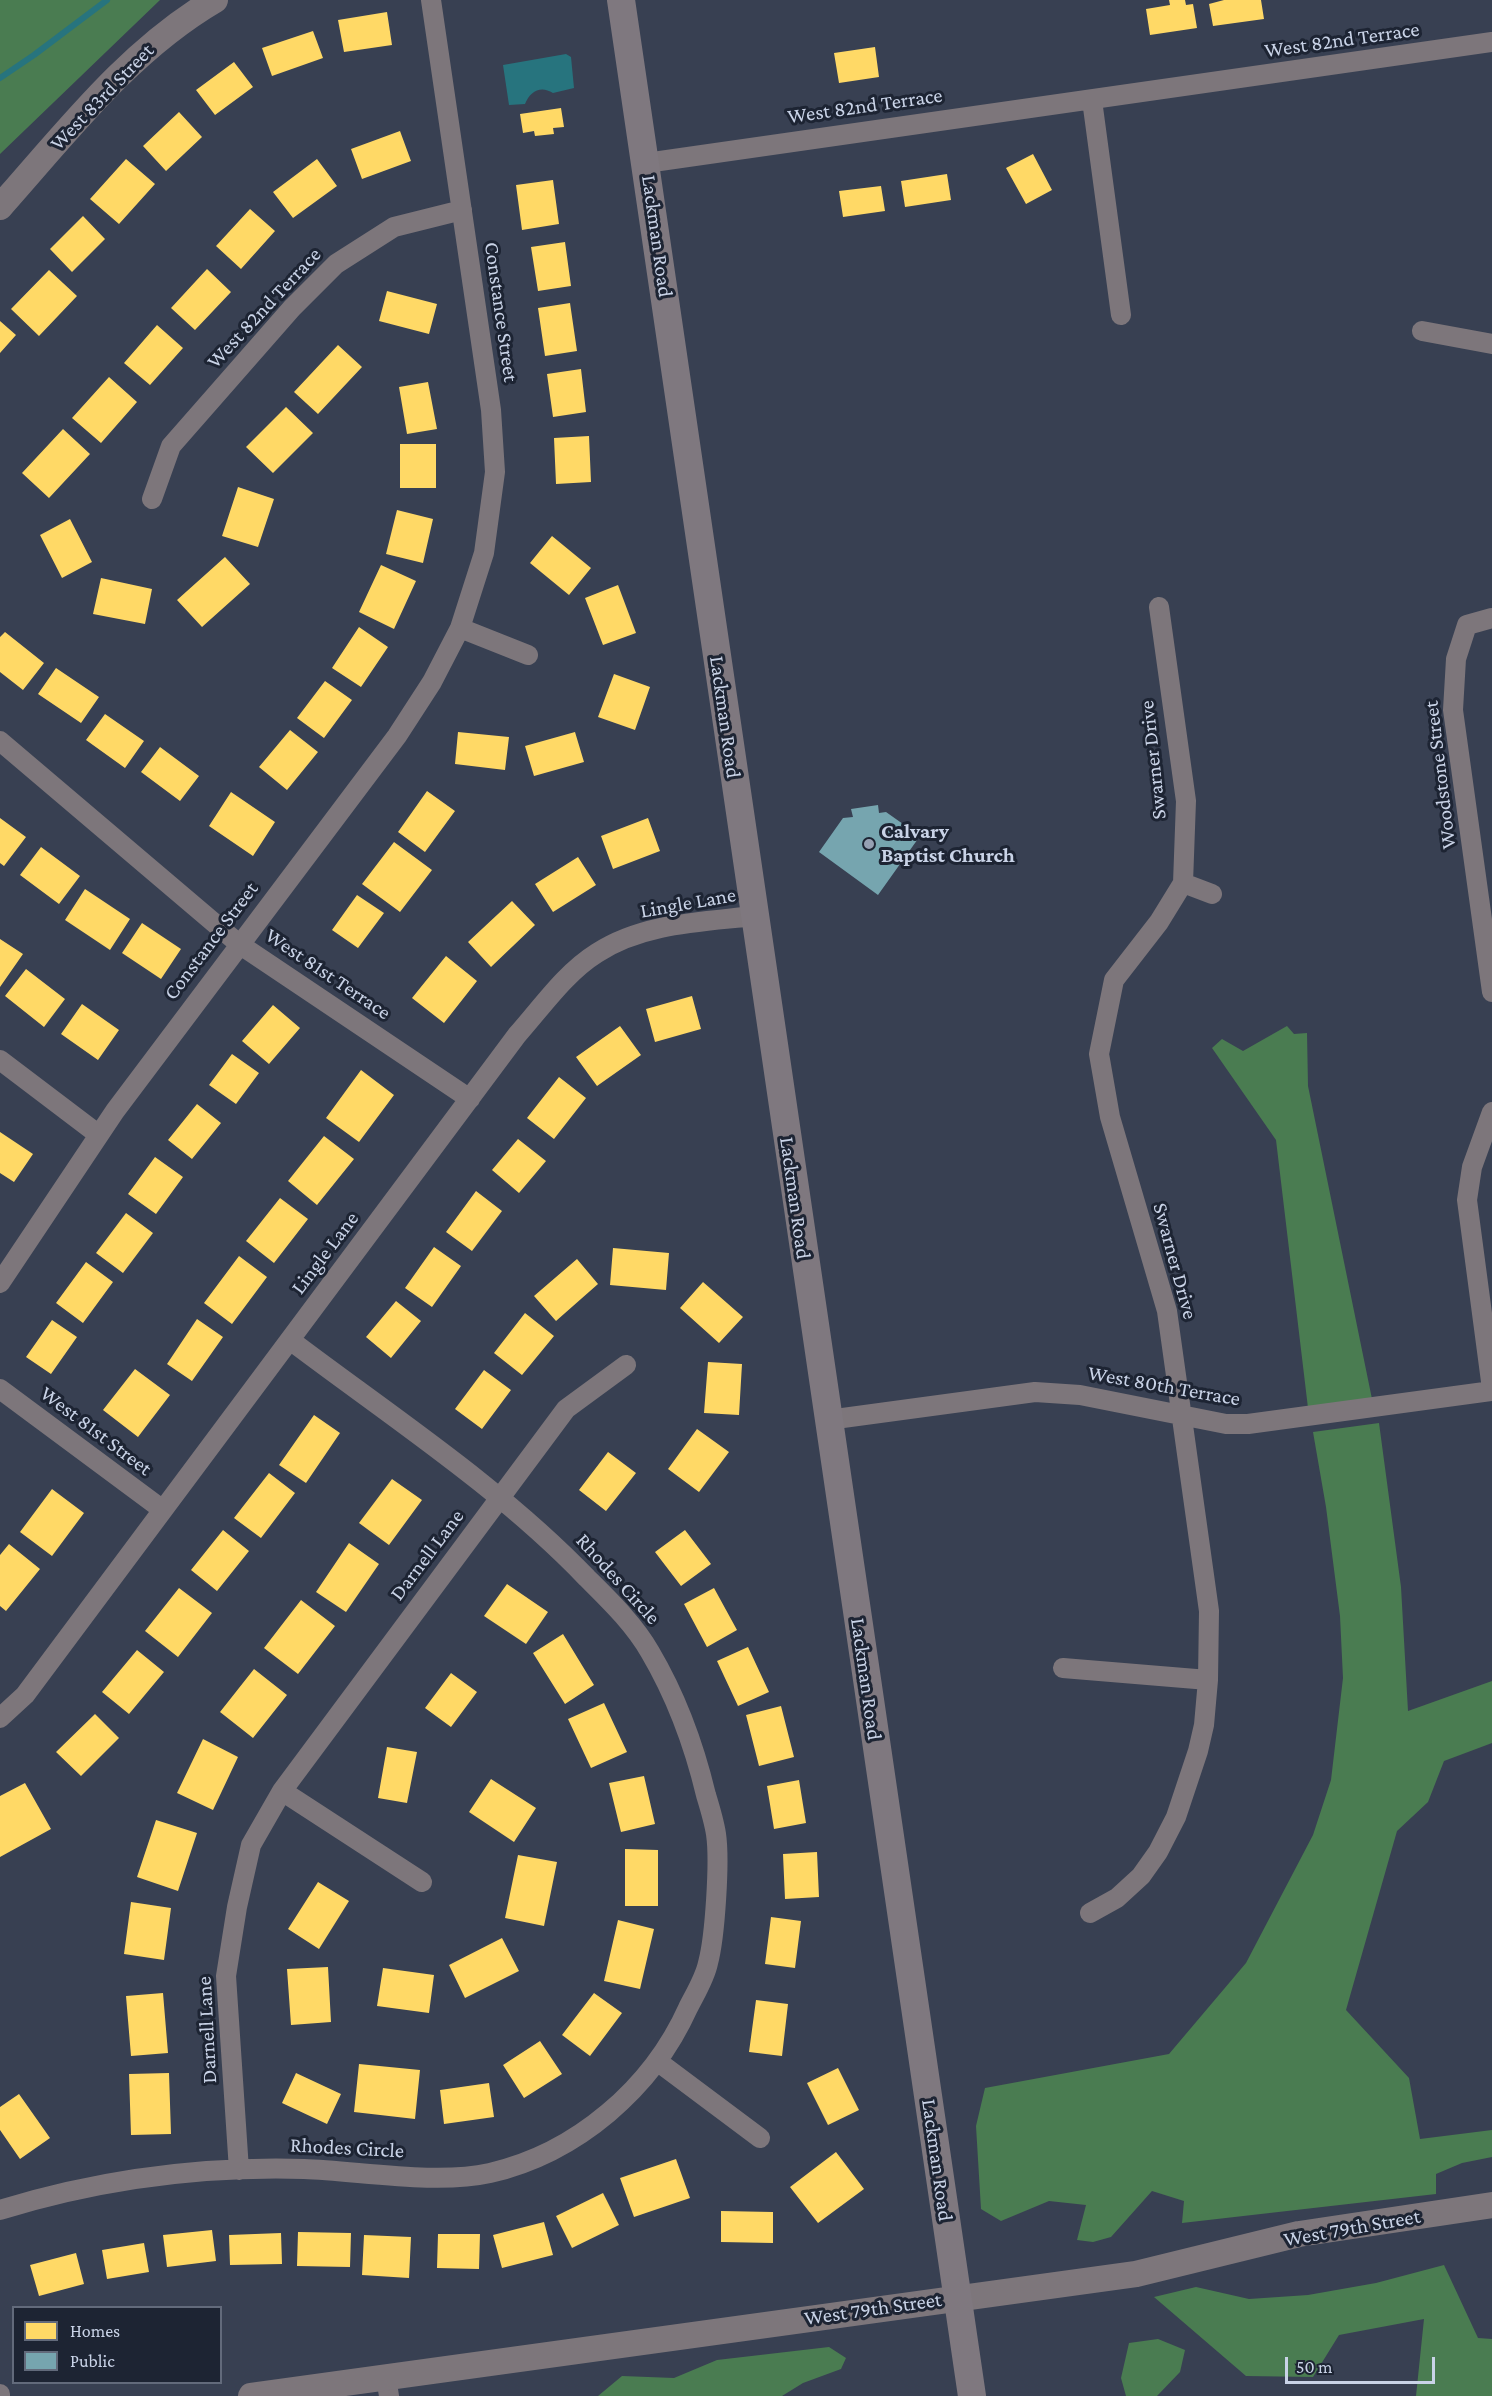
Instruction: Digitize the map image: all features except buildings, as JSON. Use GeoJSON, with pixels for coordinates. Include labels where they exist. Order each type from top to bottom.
{"type":"FeatureCollection","features":[{"type":"Feature","properties":{"kind":"main road","name":"Lackman Road"},"geometry":{"type":"LineString","coordinates":[[621,0],[753,916],[972,2396]]}},
{"type":"Feature","properties":{"kind":"street","name":"West 83rd Street"},"geometry":{"type":"LineString","coordinates":[[0,207],[118,75],[160,37],[215,0]]}},
{"type":"Feature","properties":{"kind":"street","name":"Constance Street"},"geometry":{"type":"LineString","coordinates":[[0,1283],[99,1135],[239,944],[397,736],[432,682],[460,628],[484,553],[495,472],[490,410],[431,0]]}},
{"type":"Feature","properties":{"kind":"street","name":"West 82nd Terrace"},"geometry":{"type":"LineString","coordinates":[[646,163],[1492,42]]}},
{"type":"Feature","properties":{"kind":"street"},"geometry":{"type":"LineString","coordinates":[[1092,100],[1121,315]]}},
{"type":"Feature","properties":{"kind":"street","name":"West 82nd Terrace"},"geometry":{"type":"LineString","coordinates":[[152,498],[171,446],[292,308],[336,264],[394,227],[462,210]]}},
{"type":"Feature","properties":{"kind":"street"},"geometry":{"type":"LineString","coordinates":[[1422,331],[1492,344]]}},
{"type":"Feature","properties":{"kind":"street","name":"Swarner Drive"},"geometry":{"type":"LineString","coordinates":[[1090,1913],[1117,1898],[1141,1876],[1158,1852],[1176,1817],[1198,1751],[1204,1725],[1208,1680],[1209,1611],[1167,1311],[1110,1118],[1099,1054],[1114,980],[1159,922],[1183,883],[1186,801],[1159,607]]}},
{"type":"Feature","properties":{"kind":"street","name":"Woodstone Street"},"geometry":{"type":"LineString","coordinates":[[1492,618],[1467,625],[1456,659],[1453,710],[1484,873],[1492,993]]}},
{"type":"Feature","properties":{"kind":"street"},"geometry":{"type":"LineString","coordinates":[[460,628],[528,655]]}},
{"type":"Feature","properties":{"kind":"street","name":"West 81st Terrace"},"geometry":{"type":"LineString","coordinates":[[0,741],[239,944],[470,1099]]}},
{"type":"Feature","properties":{"kind":"street"},"geometry":{"type":"LineString","coordinates":[[1183,883],[1212,894]]}},
{"type":"Feature","properties":{"kind":"street","name":"Lingle Lane"},"geometry":{"type":"LineString","coordinates":[[0,1718],[26,1695],[517,1035],[562,982],[598,952],[651,930],[753,916]]}},
{"type":"Feature","properties":{"kind":"street"},"geometry":{"type":"LineString","coordinates":[[0,1060],[99,1135]]}},
{"type":"Feature","properties":{"kind":"street"},"geometry":{"type":"LineString","coordinates":[[1492,1112],[1472,1167],[1467,1200],[1492,1390]]}},
{"type":"Feature","properties":{"kind":"street","name":"Rhodes Circle"},"geometry":{"type":"LineString","coordinates":[[0,2210],[63,2191],[141,2178],[239,2170],[302,2169],[433,2177],[488,2173],[558,2149],[610,2112],[675,2039],[708,1964],[715,1894],[717,1836],[699,1765],[676,1702],[648,1649],[618,1609],[569,1559],[499,1498],[290,1340]]}},
{"type":"Feature","properties":{"kind":"street","name":"Darnell Lane"},"geometry":{"type":"LineString","coordinates":[[239,2170],[226,1976],[237,1907],[251,1845],[282,1791],[566,1409],[626,1365]]}},
{"type":"Feature","properties":{"kind":"street","name":"West 81st Street"},"geometry":{"type":"LineString","coordinates":[[0,1389],[163,1510]]}},
{"type":"Feature","properties":{"kind":"street","name":"West 80th Terrace"},"geometry":{"type":"LineString","coordinates":[[828,1420],[1035,1392],[1080,1395],[1226,1424],[1248,1424],[1492,1390]]}},
{"type":"Feature","properties":{"kind":"street"},"geometry":{"type":"LineString","coordinates":[[1063,1668],[1208,1680]]}},
{"type":"Feature","properties":{"kind":"street"},"geometry":{"type":"LineString","coordinates":[[282,1791],[422,1882]]}},
{"type":"Feature","properties":{"kind":"street"},"geometry":{"type":"LineString","coordinates":[[657,2061],[760,2138]]}},
{"type":"Feature","properties":{"kind":"street","name":"West 79th Street"},"geometry":{"type":"LineString","coordinates":[[251,2396],[387,2386],[957,2297],[1136,2274],[1299,2234],[1492,2205]]}},
{"type":"Feature","properties":{"kind":"shaded area"},"geometry":{"type":"Polygon","coordinates":[[[0,0],[160,0],[0,154],[0,0]]]}},
{"type":"Feature","properties":{"kind":"shaded area"},"geometry":{"type":"Polygon","coordinates":[[[566,54],[571,57],[574,88],[553,93],[544,90],[536,91],[525,104],[509,105],[503,65],[566,54]]]}},
{"type":"Feature","properties":{"kind":"shaded area"},"geometry":{"type":"Polygon","coordinates":[[[1287,1026],[1294,1034],[1307,1033],[1308,1086],[1372,1399],[1308,1408],[1276,1140],[1212,1048],[1222,1039],[1243,1051],[1287,1026]]]}},
{"type":"Feature","properties":{"kind":"shaded area"},"geometry":{"type":"Polygon","coordinates":[[[1379,1423],[1401,1587],[1408,1711],[1492,1681],[1492,1743],[1444,1761],[1428,1802],[1397,1831],[1346,2010],[1409,2078],[1420,2139],[1492,2130],[1492,2157],[1462,2163],[1436,2174],[1436,2194],[1182,2223],[1184,2201],[1152,2191],[1111,2237],[1093,2242],[1077,2240],[1086,2205],[1049,2201],[1001,2221],[981,2209],[976,2126],[985,2088],[1169,2054],[1246,1963],[1313,1835],[1331,1780],[1343,1678],[1340,1616],[1326,1507],[1313,1432],[1379,1423]]]}},
{"type":"Feature","properties":{"kind":"shaded area"},"geometry":{"type":"Polygon","coordinates":[[[1444,2265],[1478,2338],[1492,2339],[1492,2396],[1416,2396],[1424,2319],[1339,2335],[1313,2377],[1246,2376],[1154,2297],[1196,2287],[1249,2299],[1308,2295],[1376,2283],[1444,2265]]]}},
{"type":"Feature","properties":{"kind":"shaded area"},"geometry":{"type":"Polygon","coordinates":[[[1158,2339],[1185,2350],[1180,2372],[1157,2396],[1126,2396],[1121,2378],[1129,2343],[1158,2339]]]}},
{"type":"Feature","properties":{"kind":"shaded area"},"geometry":{"type":"Polygon","coordinates":[[[829,2347],[846,2358],[841,2369],[803,2383],[782,2396],[598,2396],[622,2376],[674,2378],[717,2360],[829,2347]]]}},
{"type":"Feature","properties":{"kind":"waterway"},"geometry":{"type":"LineString","coordinates":[[0,78],[107,0]]}},
{"type":"Feature","properties":{"kind":"place","name":"Calvary Baptist Church"},"geometry":{"type":"Point","coordinates":[869,844]}}]}
